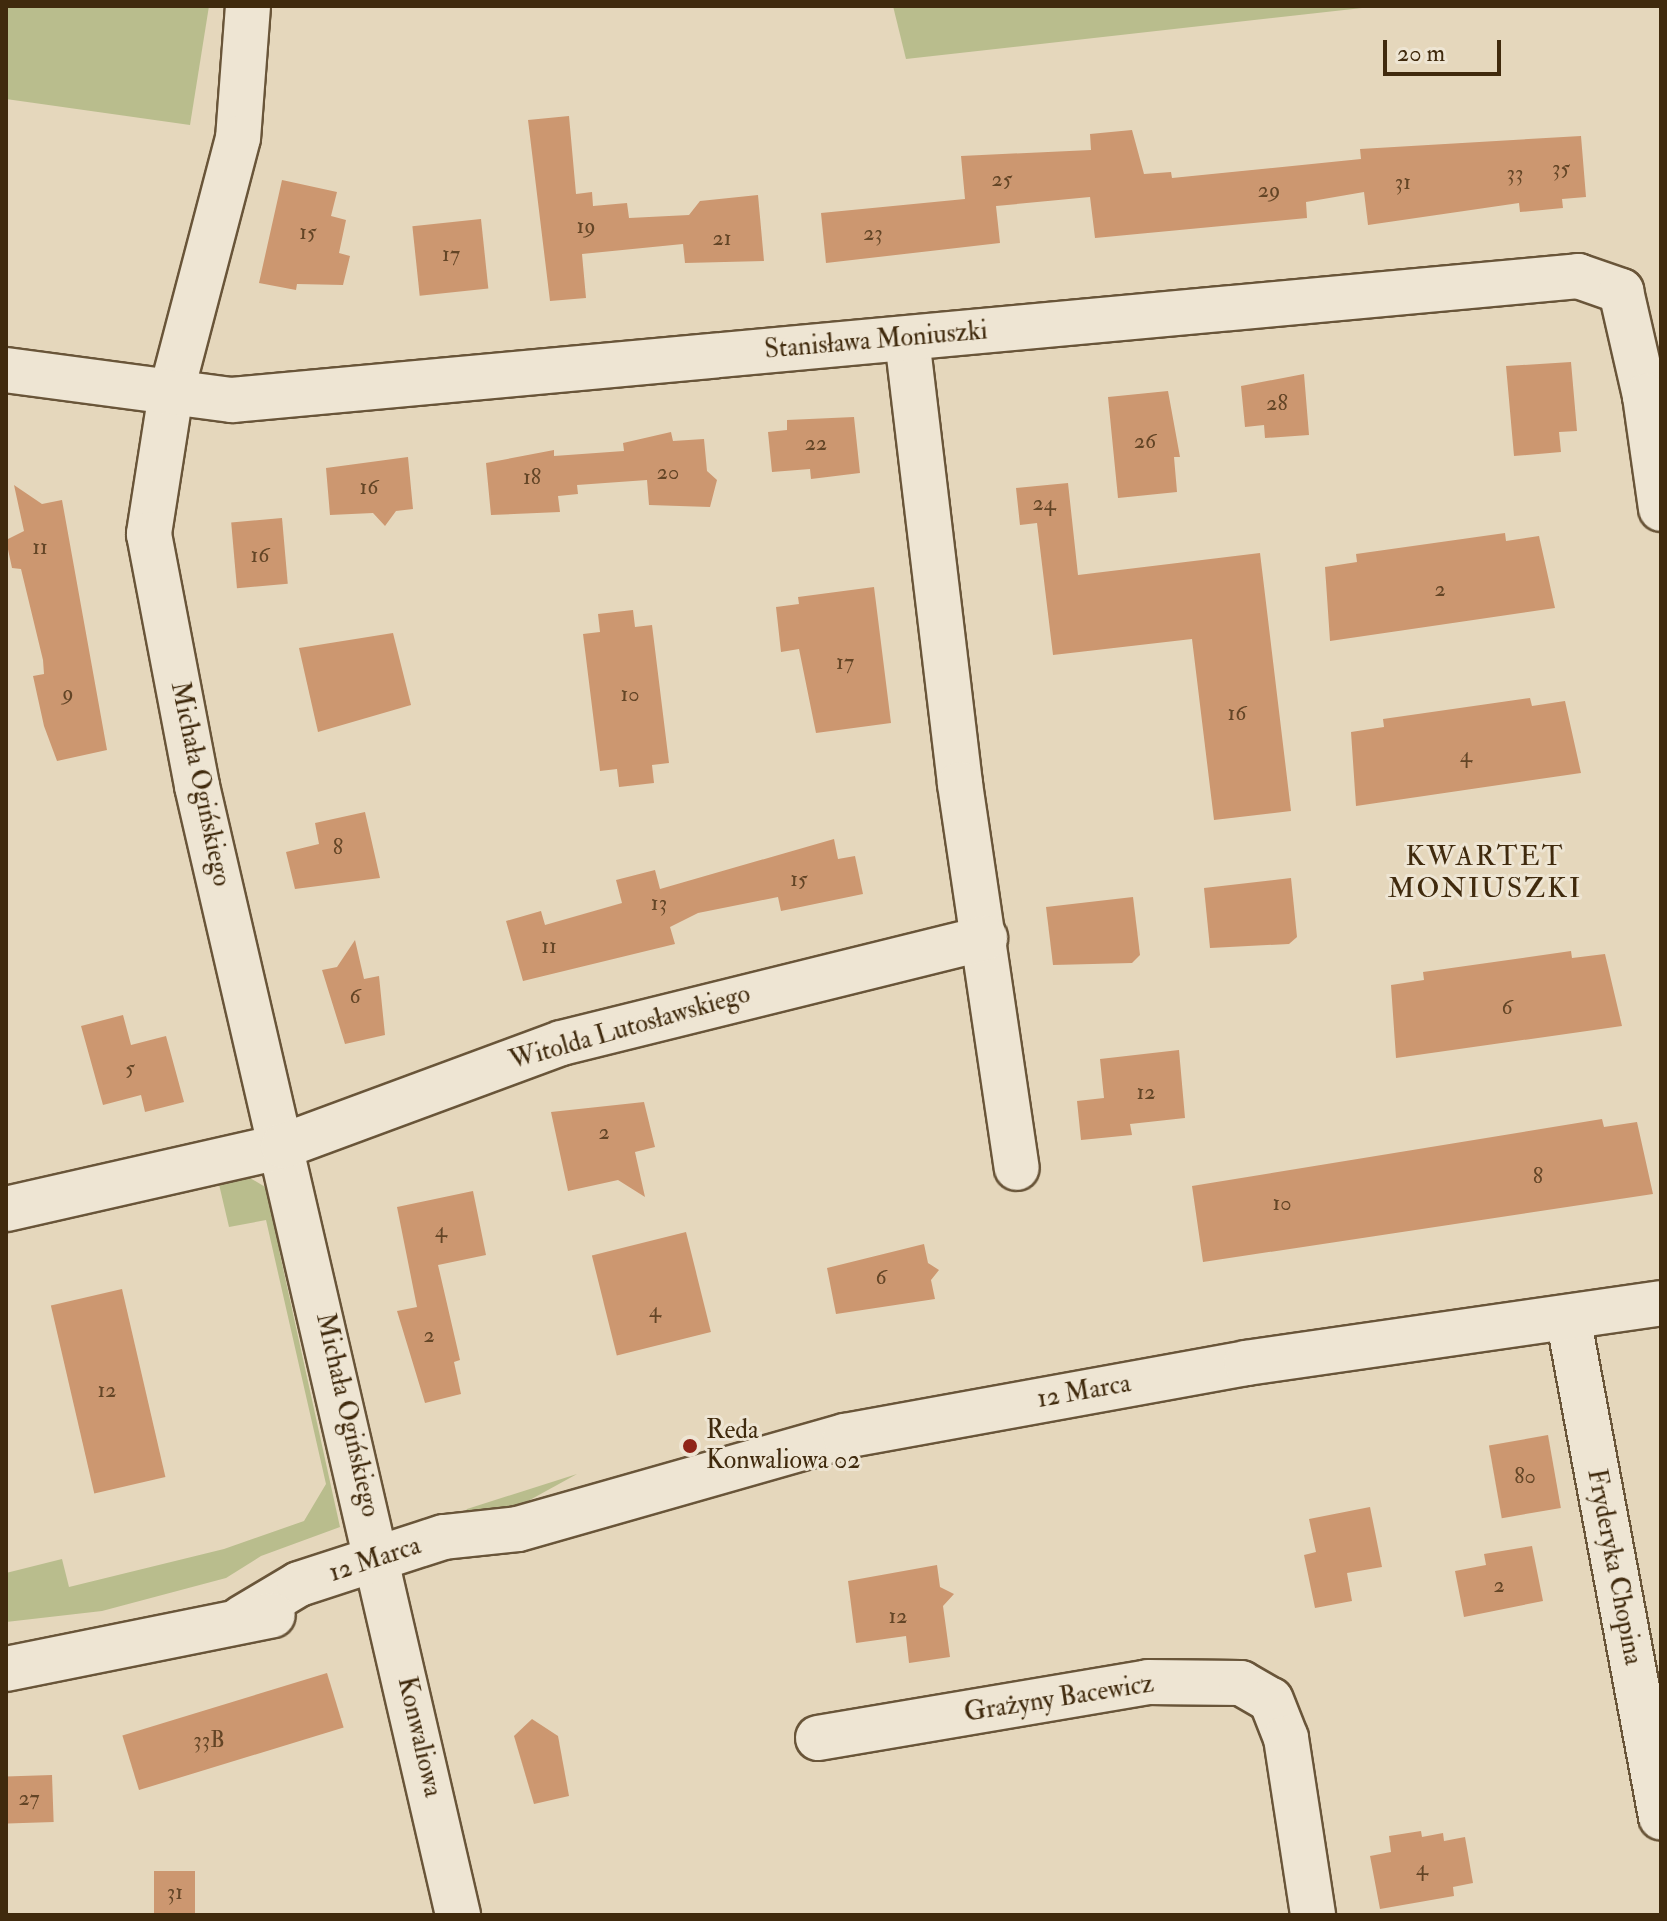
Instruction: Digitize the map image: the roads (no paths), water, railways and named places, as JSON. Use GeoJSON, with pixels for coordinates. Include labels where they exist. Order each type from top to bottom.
{"type":"FeatureCollection","features":[{"type":"Feature","properties":{"kind":"street","name":"Michała Ogińskiego"},"geometry":{"type":"LineString","coordinates":[[248,6],[238,138],[171,393],[149,534],[197,786],[382,1573]]}},
{"type":"Feature","properties":{"kind":"street","name":"Stanisława Moniuszki"},"geometry":{"type":"LineString","coordinates":[[6,370],[232,400],[1578,276],[1621,291],[1653,395]]}},
{"type":"Feature","properties":{"kind":"street"},"geometry":{"type":"LineString","coordinates":[[907,339],[1017,1168]]}},
{"type":"Feature","properties":{"kind":"street"},"geometry":{"type":"LineString","coordinates":[[1653,395],[1661,509]]}},
{"type":"Feature","properties":{"kind":"street","name":"Witolda Lutosławskiego"},"geometry":{"type":"LineString","coordinates":[[6,1209],[283,1146],[561,1043],[985,938]]}},
{"type":"Feature","properties":{"kind":"street","name":"12 Marca"},"geometry":{"type":"LineString","coordinates":[[6,1669],[71,1661],[242,1618],[299,1584],[382,1573],[455,1534],[518,1529],[845,1436],[1246,1363],[1661,1303]]}},
{"type":"Feature","properties":{"kind":"street","name":"Fryderyka Chopina"},"geometry":{"type":"LineString","coordinates":[[1568,1317],[1661,1817]]}},
{"type":"Feature","properties":{"kind":"street","name":"Konwaliowa"},"geometry":{"type":"LineString","coordinates":[[382,1573],[458,1915]]}},
{"type":"Feature","properties":{"kind":"street","name":"Grażyny Bacewicz"},"geometry":{"type":"LineString","coordinates":[[818,1738],[1148,1682],[1241,1683],[1271,1700],[1286,1738],[1313,1915]]}},
{"type":"Feature","properties":{"kind":"place","name":"Reda Konwaliowa 02"},"geometry":{"type":"Point","coordinates":[690,1446]}},
{"type":"Feature","properties":{"kind":"district","name":"KWARTET MONIUSZKI"},"geometry":{"type":"Point","coordinates":[1485,873]}}]}
